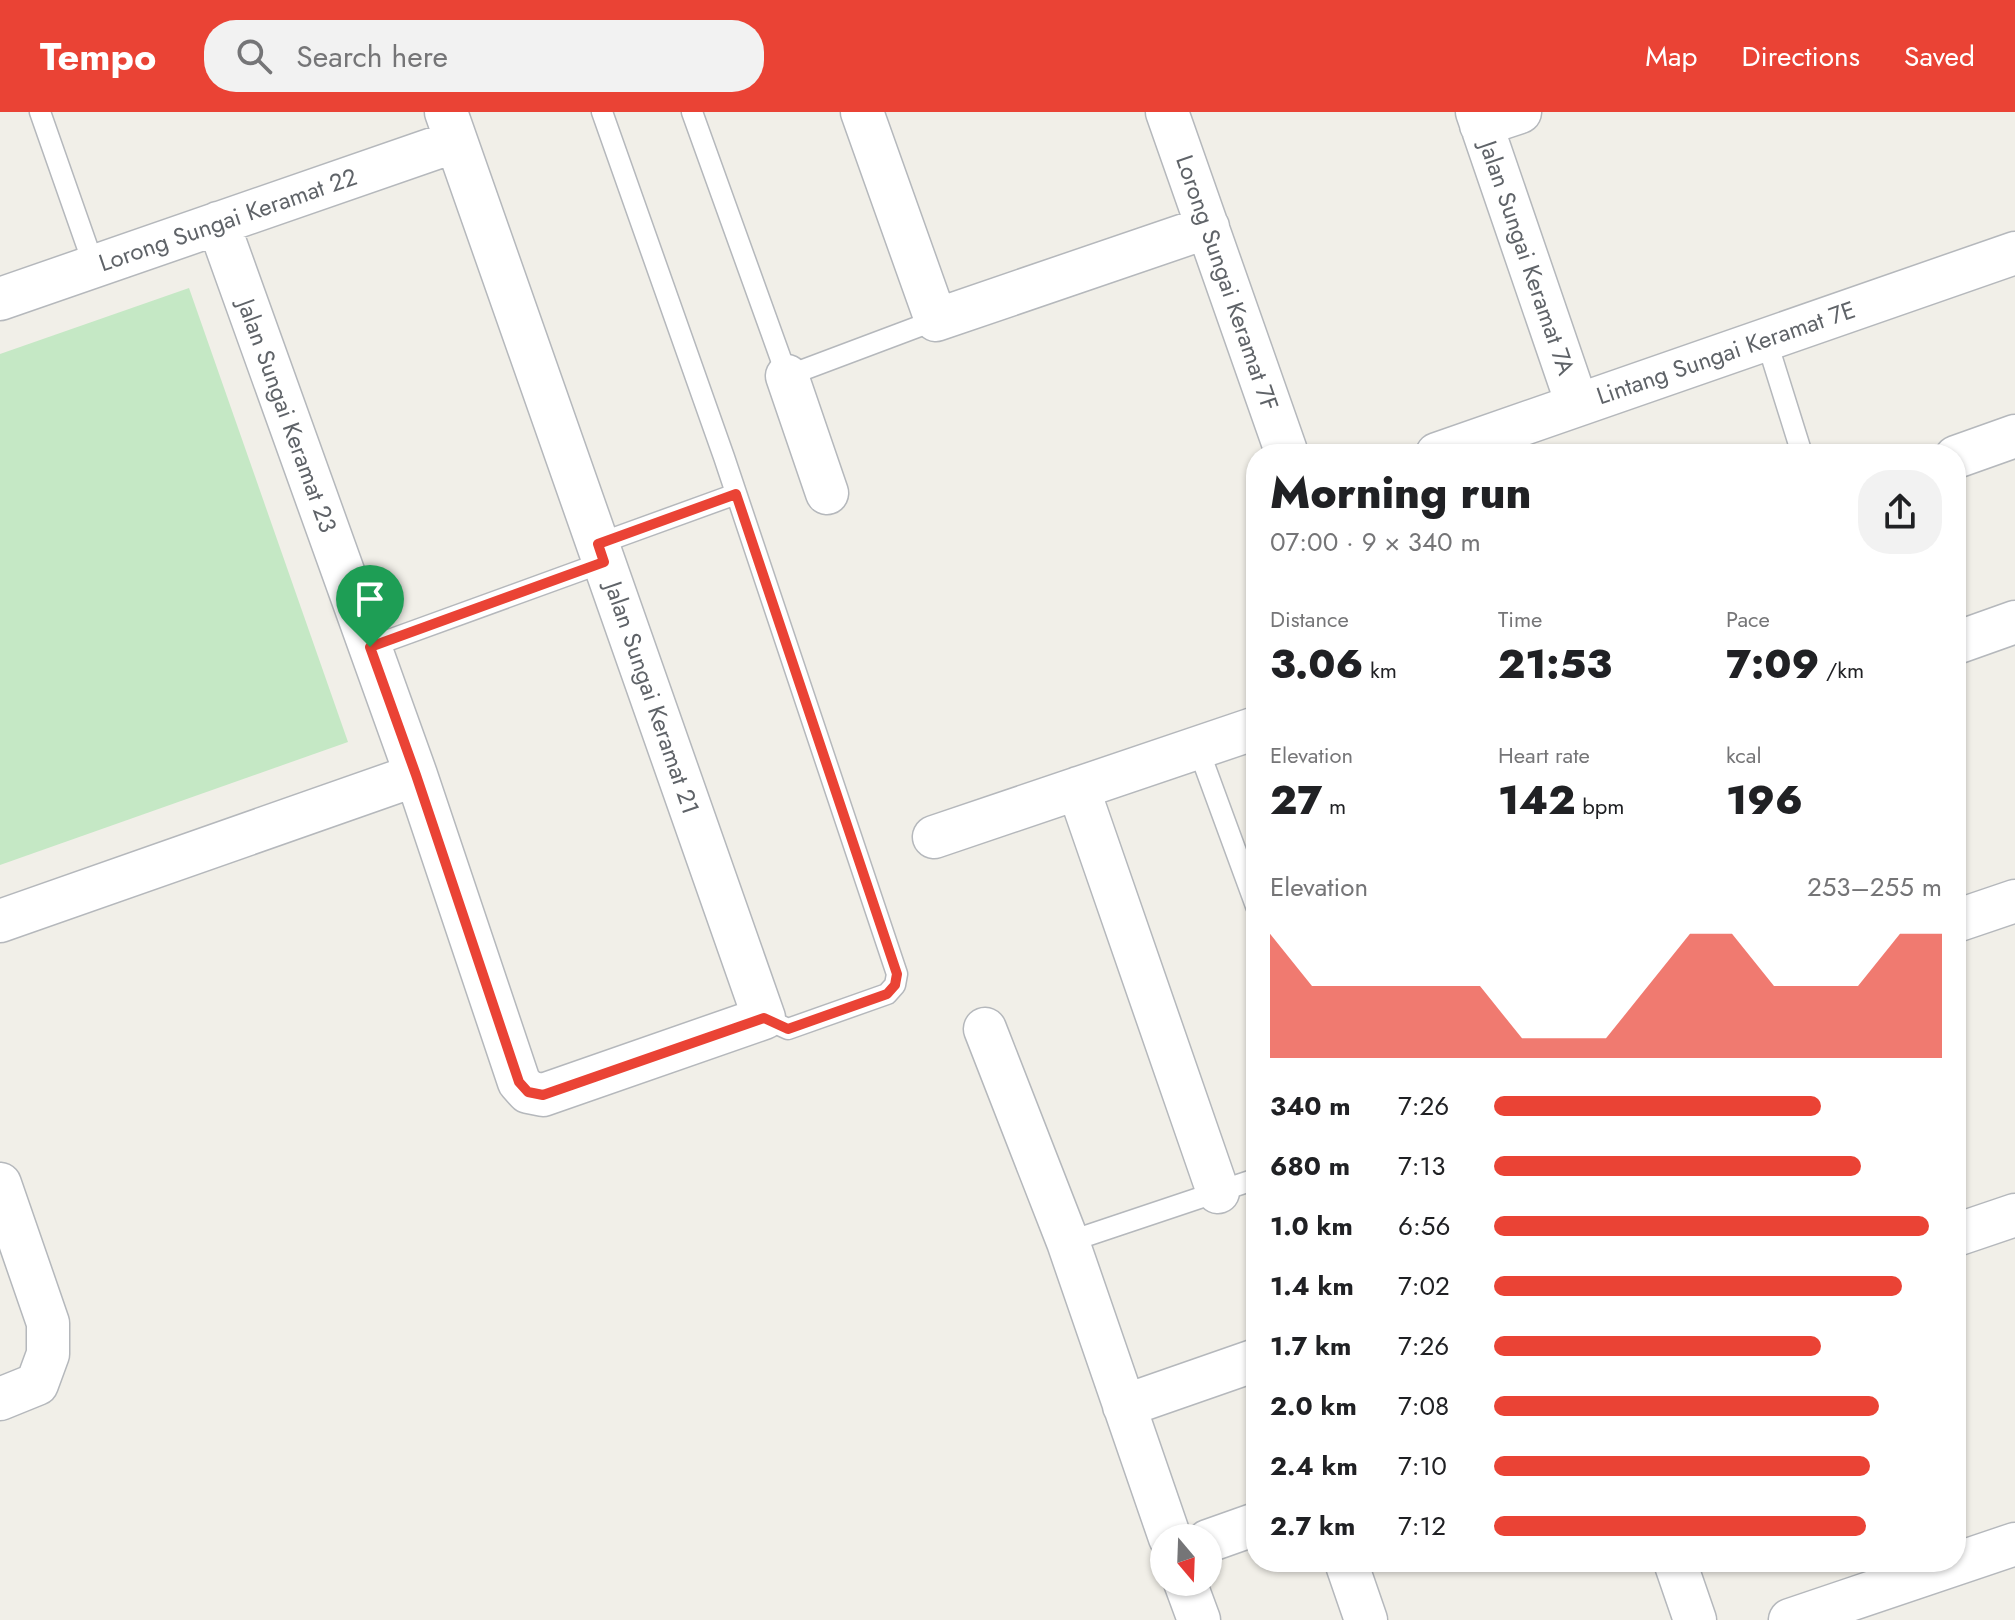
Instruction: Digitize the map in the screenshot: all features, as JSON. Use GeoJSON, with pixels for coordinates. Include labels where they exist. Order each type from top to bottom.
{"type":"FeatureCollection","features":[{"type":"Feature","properties":{"kind":"street"},"geometry":{"type":"LineString","coordinates":[[862,112],[936,320],[1208,227]]}},
{"type":"Feature","properties":{"kind":"street","name":"Lorong Sungai Keramat 7F"},"geometry":{"type":"LineString","coordinates":[[1167,112],[1284,444]]}},
{"type":"Feature","properties":{"kind":"street","name":"Jalan Sungai Keramat 7A"},"geometry":{"type":"LineString","coordinates":[[1493,116],[1577,404]]}},
{"type":"Feature","properties":{"kind":"street","name":"Lorong Sungai Keramat 22"},"geometry":{"type":"LineString","coordinates":[[0,299],[218,223],[451,126]]}},
{"type":"Feature","properties":{"kind":"street","name":"Jalan Sungai Keramat 21"},"geometry":{"type":"LineString","coordinates":[[451,126],[764,1018]]}},
{"type":"Feature","properties":{"kind":"street","name":"Jalan Sungai Keramat 23"},"geometry":{"type":"LineString","coordinates":[[218,223],[416,775],[519,1082],[528,1092],[543,1095],[764,1018]]}},
{"type":"Feature","properties":{"kind":"street","name":"Lintang Sungai Keramat 7E"},"geometry":{"type":"LineString","coordinates":[[1465,444],[2015,253]]}},
{"type":"Feature","properties":{"kind":"street"},"geometry":{"type":"LineString","coordinates":[[787,376],[827,493]]}},
{"type":"Feature","properties":{"kind":"street"},"geometry":{"type":"LineString","coordinates":[[1966,453],[2015,436]]}},
{"type":"Feature","properties":{"kind":"street"},"geometry":{"type":"LineString","coordinates":[[1966,639],[2015,622]]}},
{"type":"Feature","properties":{"kind":"street"},"geometry":{"type":"LineString","coordinates":[[934,837],[1246,731]]}},
{"type":"Feature","properties":{"kind":"street"},"geometry":{"type":"LineString","coordinates":[[0,921],[416,775]]}},
{"type":"Feature","properties":{"kind":"street"},"geometry":{"type":"LineString","coordinates":[[1078,788],[1237,1185]]}},
{"type":"Feature","properties":{"kind":"street"},"geometry":{"type":"LineString","coordinates":[[1966,918],[2015,901]]}},
{"type":"Feature","properties":{"kind":"street"},"geometry":{"type":"LineString","coordinates":[[985,1029],[1068,1242],[1165,1524]]}},
{"type":"Feature","properties":{"kind":"street"},"geometry":{"type":"LineString","coordinates":[[0,1184],[48,1323],[48,1354],[37,1384],[0,1399]]}},
{"type":"Feature","properties":{"kind":"street"},"geometry":{"type":"LineString","coordinates":[[1966,1232],[2015,1215]]}},
{"type":"Feature","properties":{"kind":"street"},"geometry":{"type":"LineString","coordinates":[[1124,1406],[1246,1363]]}},
{"type":"Feature","properties":{"kind":"street"},"geometry":{"type":"LineString","coordinates":[[1222,1536],[1246,1528]]}},
{"type":"Feature","properties":{"kind":"street"},"geometry":{"type":"LineString","coordinates":[[1966,1558],[2015,1544]]}},
{"type":"Feature","properties":{"kind":"street"},"geometry":{"type":"LineString","coordinates":[[1349,1572],[1366,1620]]}},
{"type":"Feature","properties":{"kind":"street"},"geometry":{"type":"LineString","coordinates":[[1678,1572],[1695,1620]]}},
{"type":"Feature","properties":{"kind":"street"},"geometry":{"type":"LineString","coordinates":[[1790,1620],[1924,1572]]}},
{"type":"Feature","properties":{"kind":"street"},"geometry":{"type":"LineString","coordinates":[[1190,1596],[1199,1620]]}},
{"type":"Feature","properties":{"kind":"lane"},"geometry":{"type":"LineString","coordinates":[[40,112],[94,266]]}},
{"type":"Feature","properties":{"kind":"lane"},"geometry":{"type":"LineString","coordinates":[[602,112],[736,494],[897,974],[895,985],[887,994],[788,1029],[764,1018]]}},
{"type":"Feature","properties":{"kind":"lane"},"geometry":{"type":"LineString","coordinates":[[692,112],[787,376],[936,320]]}},
{"type":"Feature","properties":{"kind":"lane"},"geometry":{"type":"LineString","coordinates":[[1766,339],[1799,444]]}},
{"type":"Feature","properties":{"kind":"lane"},"geometry":{"type":"LineString","coordinates":[[370,647],[736,494]]}},
{"type":"Feature","properties":{"kind":"lane"},"geometry":{"type":"LineString","coordinates":[[1198,748],[1246,879]]}},
{"type":"Feature","properties":{"kind":"lane"},"geometry":{"type":"LineString","coordinates":[[1068,1242],[1237,1185]]}},
{"type":"Feature","properties":{"kind":"green space"},"geometry":{"type":"Polygon","coordinates":[[[189,288],[348,742],[0,865],[0,354],[189,288]]]}},
{"type":"Feature","properties":{"kind":"route"},"geometry":{"type":"LineString","coordinates":[[736,494],[897,974],[895,985],[887,994],[788,1029],[764,1018],[543,1095],[528,1092],[519,1082],[370,647],[604,562],[598,544],[736,494]]}}]}
